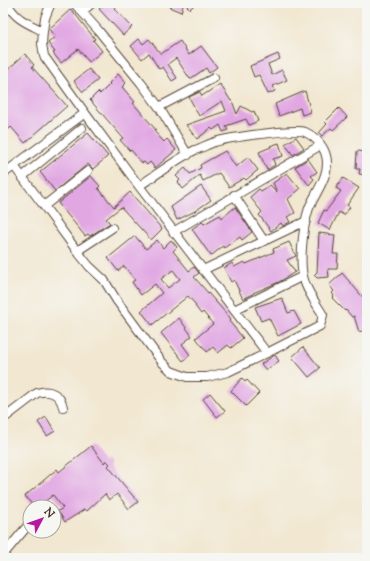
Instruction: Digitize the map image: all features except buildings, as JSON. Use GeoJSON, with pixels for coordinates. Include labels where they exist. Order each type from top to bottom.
{"type":"FeatureCollection","features":[{"type":"Feature","properties":{"kind":"street"},"geometry":{"type":"LineString","coordinates":[[6,3],[12,13],[42,31]]}},
{"type":"Feature","properties":{"kind":"street"},"geometry":{"type":"LineString","coordinates":[[52,3],[45,18],[42,31],[44,56],[84,113],[173,232],[267,353]]}},
{"type":"Feature","properties":{"kind":"street"},"geometry":{"type":"LineString","coordinates":[[74,3],[159,107],[188,154]]}},
{"type":"Feature","properties":{"kind":"street"},"geometry":{"type":"LineString","coordinates":[[82,12],[92,3]]}},
{"type":"Feature","properties":{"kind":"street"},"geometry":{"type":"LineString","coordinates":[[159,107],[214,78]]}},
{"type":"Feature","properties":{"kind":"street"},"geometry":{"type":"LineString","coordinates":[[3,174],[84,113]]}},
{"type":"Feature","properties":{"kind":"street"},"geometry":{"type":"LineString","coordinates":[[22,176],[82,128]]}},
{"type":"Feature","properties":{"kind":"street"},"geometry":{"type":"LineString","coordinates":[[14,166],[76,251],[88,266],[104,280],[117,301],[162,362],[171,371],[187,377],[207,377],[228,372],[320,326],[323,315],[305,284],[301,270],[306,221],[309,208],[324,176],[327,164],[326,153],[314,138],[304,132],[293,131],[233,138],[215,142],[188,154],[139,186]]}},
{"type":"Feature","properties":{"kind":"street"},"geometry":{"type":"LineString","coordinates":[[173,232],[321,145]]}},
{"type":"Feature","properties":{"kind":"street"},"geometry":{"type":"LineString","coordinates":[[44,206],[88,171]]}},
{"type":"Feature","properties":{"kind":"street"},"geometry":{"type":"LineString","coordinates":[[234,195],[264,241]]}},
{"type":"Feature","properties":{"kind":"street"},"geometry":{"type":"LineString","coordinates":[[203,270],[306,221]]}},
{"type":"Feature","properties":{"kind":"street"},"geometry":{"type":"LineString","coordinates":[[76,251],[112,228]]}},
{"type":"Feature","properties":{"kind":"street"},"geometry":{"type":"LineString","coordinates":[[234,310],[303,276]]}},
{"type":"Feature","properties":{"kind":"street"},"geometry":{"type":"LineString","coordinates":[[3,419],[38,393],[44,391],[49,391],[58,397],[63,407]]}},
{"type":"Feature","properties":{"kind":"street"},"geometry":{"type":"LineString","coordinates":[[3,555],[22,532]]}}]}
